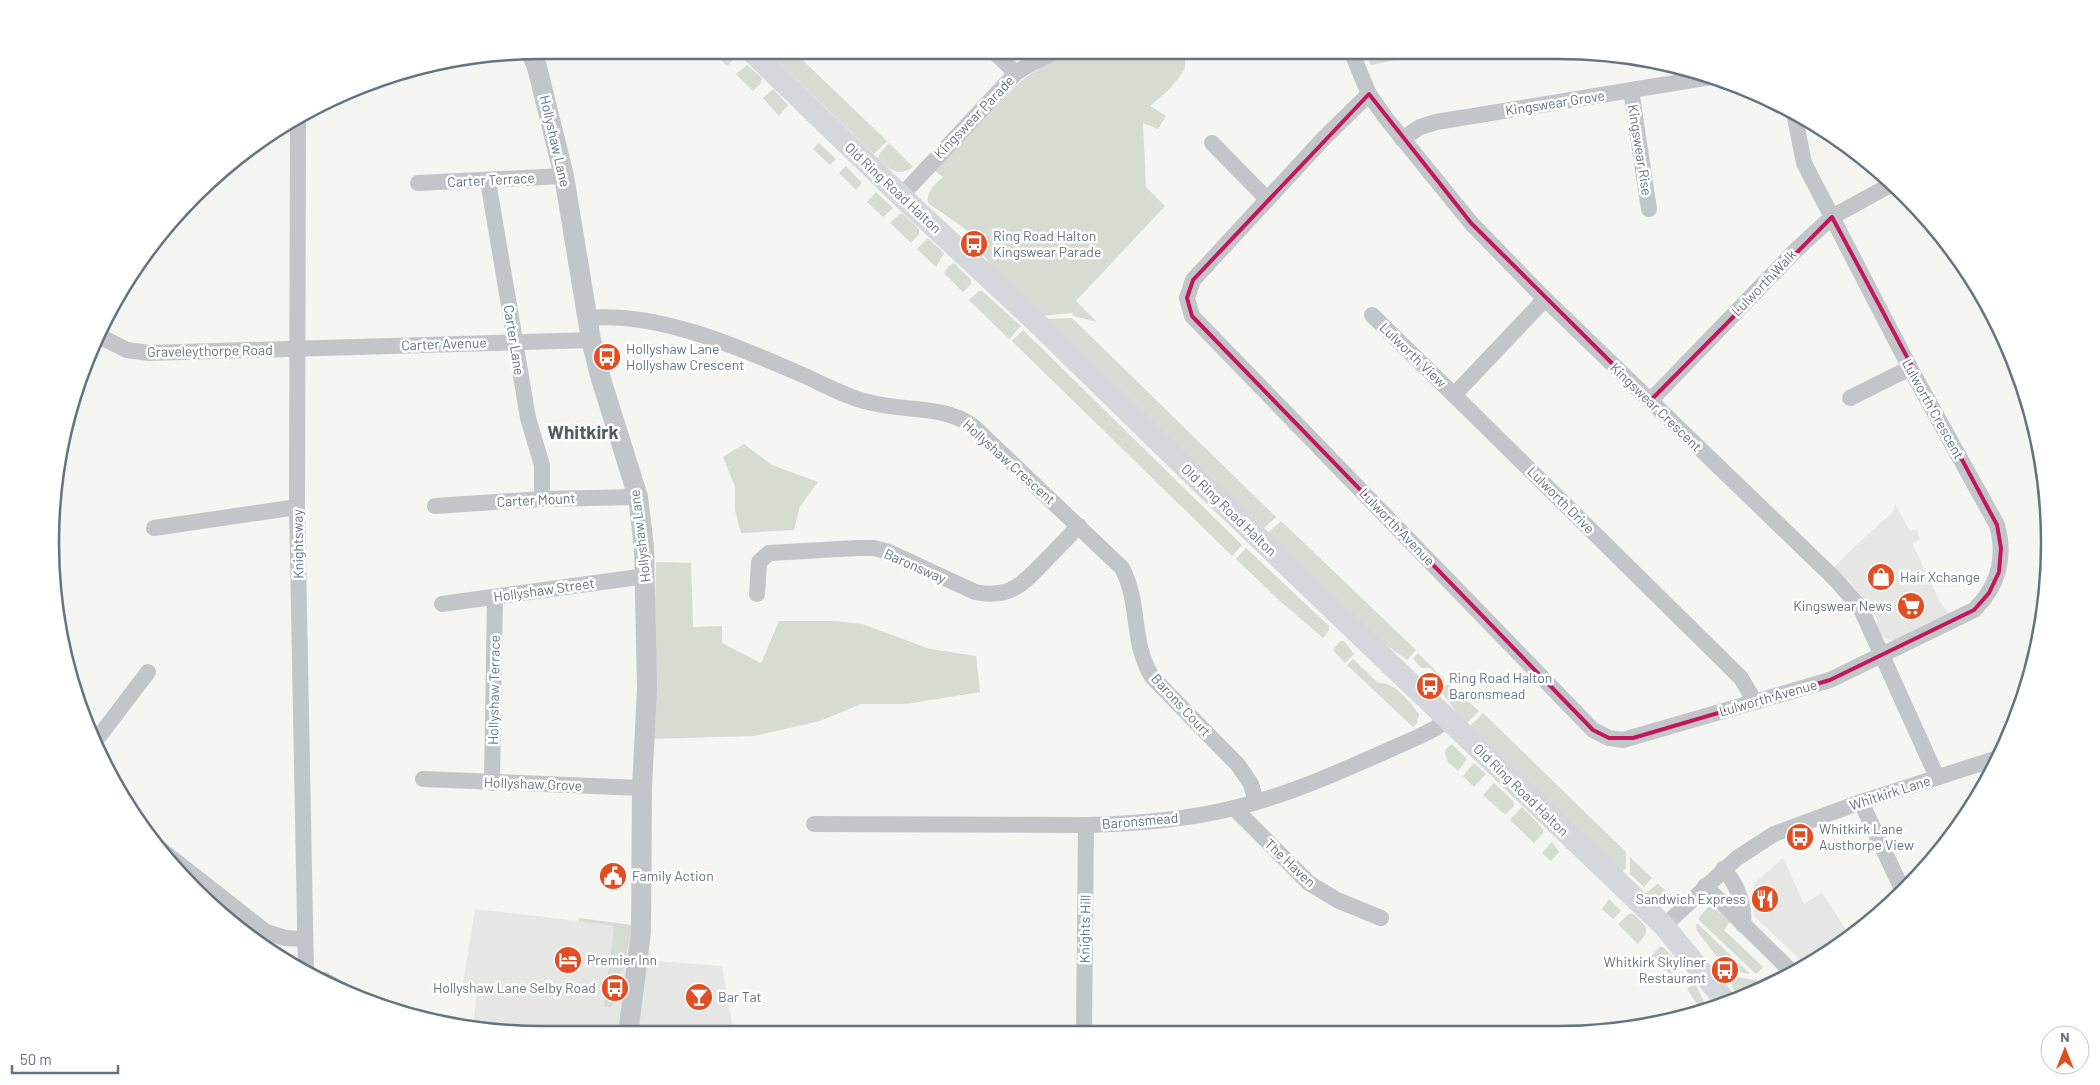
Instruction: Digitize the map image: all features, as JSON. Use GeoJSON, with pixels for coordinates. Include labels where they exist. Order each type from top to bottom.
{"type":"FeatureCollection","features":[{"type":"Feature","properties":{"kind":"main road","name":"Old Ring Road Halton"},"geometry":{"type":"LineString","coordinates":[[759,59],[900,196],[1032,318],[1198,480],[1664,926],[1722,997]]}},
{"type":"Feature","properties":{"kind":"main road","name":"Old Ring Road Halton"},"geometry":{"type":"LineString","coordinates":[[1702,975],[1712,1001]]}},
{"type":"Feature","properties":{"kind":"street","name":"Hollyshaw Lane"},"geometry":{"type":"LineString","coordinates":[[534,59],[564,176],[591,340],[601,379],[638,497],[646,576],[647,688],[642,788],[641,932],[629,1026]]}},
{"type":"Feature","properties":{"kind":"street"},"geometry":{"type":"LineString","coordinates":[[1001,59],[1016,73]]}},
{"type":"Feature","properties":{"kind":"street","name":"Kingswear Parade"},"geometry":{"type":"LineString","coordinates":[[900,196],[1016,73],[1040,59]]}},
{"type":"Feature","properties":{"kind":"street","name":"Kingswear Crescent"},"geometry":{"type":"LineString","coordinates":[[1354,59],[1369,94],[1402,139],[1471,223],[1545,299],[1834,578],[1860,607],[1937,777]]}},
{"type":"Feature","properties":{"kind":"street","name":"Kingswear Grove"},"geometry":{"type":"LineString","coordinates":[[1402,139],[1420,127],[1436,122],[1697,79]]}},
{"type":"Feature","properties":{"kind":"street","name":"Kingswear Rise"},"geometry":{"type":"LineString","coordinates":[[1631,90],[1649,209]]}},
{"type":"Feature","properties":{"kind":"street","name":"Lulworth Avenue"},"geometry":{"type":"LineString","coordinates":[[1369,94],[1193,280],[1187,298],[1192,316],[1598,732],[1612,739],[1633,738],[1830,680],[1883,656]]}},
{"type":"Feature","properties":{"kind":"street","name":"Lulworth Crescent"},"geometry":{"type":"LineString","coordinates":[[1796,122],[1804,163],[1910,368],[1997,525],[2000,537],[2001,560],[1999,572],[1989,593],[1974,610],[1883,656]]}},
{"type":"Feature","properties":{"kind":"street","name":"Knightsway"},"geometry":{"type":"LineString","coordinates":[[298,126],[297,508],[305,963]]}},
{"type":"Feature","properties":{"kind":"street"},"geometry":{"type":"LineString","coordinates":[[1212,143],[1267,200]]}},
{"type":"Feature","properties":{"kind":"street","name":"Carter Terrace"},"geometry":{"type":"LineString","coordinates":[[418,184],[564,176]]}},
{"type":"Feature","properties":{"kind":"street","name":"Carter Lane"},"geometry":{"type":"LineString","coordinates":[[488,181],[528,418],[542,465],[542,498]]}},
{"type":"Feature","properties":{"kind":"street","name":"Lulworth Walk"},"geometry":{"type":"LineString","coordinates":[[1650,401],[1796,250],[1832,217],[1886,187]]}},
{"type":"Feature","properties":{"kind":"street"},"geometry":{"type":"LineString","coordinates":[[1454,395],[1545,299]]}},
{"type":"Feature","properties":{"kind":"street","name":"Lulworth View"},"geometry":{"type":"LineString","coordinates":[[1372,315],[1454,395]]}},
{"type":"Feature","properties":{"kind":"street","name":"Hollyshaw Crescent"},"geometry":{"type":"LineString","coordinates":[[588,318],[619,316],[646,321],[708,338],[749,352],[868,402],[934,410],[955,415],[973,426],[1079,526]]}},
{"type":"Feature","properties":{"kind":"street","name":"Graveleythorpe Road"},"geometry":{"type":"LineString","coordinates":[[105,338],[127,350],[149,353],[297,349]]}},
{"type":"Feature","properties":{"kind":"street","name":"Carter Avenue"},"geometry":{"type":"LineString","coordinates":[[297,349],[591,340]]}},
{"type":"Feature","properties":{"kind":"street"},"geometry":{"type":"LineString","coordinates":[[1850,398],[1910,368]]}},
{"type":"Feature","properties":{"kind":"street","name":"Lulworth Drive"},"geometry":{"type":"LineString","coordinates":[[1454,395],[1741,678],[1754,702]]}},
{"type":"Feature","properties":{"kind":"street","name":"Carter Mount"},"geometry":{"type":"LineString","coordinates":[[435,506],[542,498],[638,497]]}},
{"type":"Feature","properties":{"kind":"street"},"geometry":{"type":"LineString","coordinates":[[154,528],[297,508]]}},
{"type":"Feature","properties":{"kind":"street","name":"Baronsway"},"geometry":{"type":"LineString","coordinates":[[757,594],[758,562],[769,553],[858,548],[888,552],[975,592],[985,594],[1001,593],[1016,588],[1025,582],[1079,526]]}},
{"type":"Feature","properties":{"kind":"street","name":"Barons Court"},"geometry":{"type":"LineString","coordinates":[[1079,526],[1116,560],[1127,577],[1133,597],[1138,642],[1152,677],[1238,765],[1251,784],[1256,802]]}},
{"type":"Feature","properties":{"kind":"street","name":"Hollyshaw Street"},"geometry":{"type":"LineString","coordinates":[[442,604],[646,576]]}},
{"type":"Feature","properties":{"kind":"street","name":"Hollyshaw Terrace"},"geometry":{"type":"LineString","coordinates":[[492,783],[495,597]]}},
{"type":"Feature","properties":{"kind":"street"},"geometry":{"type":"LineString","coordinates":[[100,736],[148,667]]}},
{"type":"Feature","properties":{"kind":"street","name":"Baronsmead"},"geometry":{"type":"LineString","coordinates":[[814,824],[1125,825],[1170,820],[1256,802],[1348,767],[1436,728],[1447,719]]}},
{"type":"Feature","properties":{"kind":"street","name":"Whitkirk Lane"},"geometry":{"type":"LineString","coordinates":[[1664,926],[1724,869],[1749,849],[1774,834],[1861,802],[1988,761]]}},
{"type":"Feature","properties":{"kind":"street","name":"Hollyshaw Grove"},"geometry":{"type":"LineString","coordinates":[[423,779],[642,788]]}},
{"type":"Feature","properties":{"kind":"street"},"geometry":{"type":"LineString","coordinates":[[1861,802],[1900,885]]}},
{"type":"Feature","properties":{"kind":"street","name":"The Haven"},"geometry":{"type":"LineString","coordinates":[[1234,808],[1309,883],[1337,900],[1381,918]]}},
{"type":"Feature","properties":{"kind":"street","name":"Knights Hill"},"geometry":{"type":"LineString","coordinates":[[1084,1026],[1086,825]]}},
{"type":"Feature","properties":{"kind":"street"},"geometry":{"type":"LineString","coordinates":[[1724,869],[1737,888],[1742,906],[1743,925]]}},
{"type":"Feature","properties":{"kind":"street"},"geometry":{"type":"LineString","coordinates":[[187,870],[266,932],[285,938],[304,939]]}},
{"type":"Feature","properties":{"kind":"street"},"geometry":{"type":"LineString","coordinates":[[1705,886],[1787,967]]}},
{"type":"Feature","properties":{"kind":"highlighted area"},"geometry":{"type":"Polygon","coordinates":[[[1369,94],[1471,223],[1650,401],[1832,217],[1997,525],[2001,548],[1999,572],[1989,593],[1974,610],[1830,680],[1633,738],[1609,738],[1593,730],[1192,316],[1187,298],[1193,280],[1369,94]]]}},
{"type":"Feature","properties":{"kind":"shaded area"},"geometry":{"type":"Polygon","coordinates":[[[720,59],[734,59],[727,66],[720,59]]]}},
{"type":"Feature","properties":{"kind":"shaded area"},"geometry":{"type":"Polygon","coordinates":[[[775,59],[801,59],[887,141],[874,154],[775,59]]]}},
{"type":"Feature","properties":{"kind":"shaded area"},"geometry":{"type":"Polygon","coordinates":[[[1057,59],[1185,59],[1183,72],[1175,83],[1150,106],[1166,116],[1158,129],[1143,123],[1146,187],[1165,206],[1076,301],[1097,322],[1074,316],[1072,313],[1039,316],[992,267],[980,250],[984,246],[964,228],[928,203],[930,191],[943,177],[934,170],[1021,81],[1041,67],[1057,59]]]}},
{"type":"Feature","properties":{"kind":"shaded area"},"geometry":{"type":"Polygon","coordinates":[[[1368,59],[1400,59],[1371,65],[1368,59]]]}},
{"type":"Feature","properties":{"kind":"shaded area"},"geometry":{"type":"Polygon","coordinates":[[[747,65],[762,78],[761,83],[753,91],[736,74],[747,65]]]}},
{"type":"Feature","properties":{"kind":"shaded area"},"geometry":{"type":"Polygon","coordinates":[[[773,89],[788,105],[779,116],[763,98],[773,89]]]}},
{"type":"Feature","properties":{"kind":"shaded area"},"geometry":{"type":"Polygon","coordinates":[[[819,143],[836,159],[830,165],[813,149],[819,143]]]}},
{"type":"Feature","properties":{"kind":"shaded area"},"geometry":{"type":"Polygon","coordinates":[[[889,143],[913,167],[903,172],[894,171],[878,158],[889,143]]]}},
{"type":"Feature","properties":{"kind":"shaded area"},"geometry":{"type":"Polygon","coordinates":[[[846,166],[862,183],[856,190],[839,173],[846,166]]]}},
{"type":"Feature","properties":{"kind":"shaded area"},"geometry":{"type":"Polygon","coordinates":[[[876,192],[893,208],[883,217],[867,202],[876,192]]]}},
{"type":"Feature","properties":{"kind":"shaded area"},"geometry":{"type":"Polygon","coordinates":[[[900,214],[903,214],[919,229],[919,234],[911,243],[890,223],[900,214]]]}},
{"type":"Feature","properties":{"kind":"shaded area"},"geometry":{"type":"Polygon","coordinates":[[[928,238],[944,253],[936,267],[917,249],[928,238]]]}},
{"type":"Feature","properties":{"kind":"shaded area"},"geometry":{"type":"Polygon","coordinates":[[[954,263],[971,280],[971,284],[963,292],[944,273],[954,263]]]}},
{"type":"Feature","properties":{"kind":"shaded area"},"geometry":{"type":"Polygon","coordinates":[[[979,291],[982,291],[1021,326],[1009,339],[969,300],[979,291]]]}},
{"type":"Feature","properties":{"kind":"shaded area"},"geometry":{"type":"Polygon","coordinates":[[[1072,318],[1276,517],[1263,529],[1045,319],[1072,318]]]}},
{"type":"Feature","properties":{"kind":"shaded area"},"geometry":{"type":"Polygon","coordinates":[[[1023,330],[1242,545],[1232,556],[1012,341],[1023,330]]]}},
{"type":"Feature","properties":{"kind":"shaded area"},"geometry":{"type":"Polygon","coordinates":[[[744,444],[772,465],[818,482],[800,506],[794,530],[741,533],[735,510],[735,487],[723,457],[744,444]]]}},
{"type":"Feature","properties":{"kind":"shaded area"},"geometry":{"type":"Polygon","coordinates":[[[1895,504],[1910,531],[1917,529],[1920,540],[1912,543],[1940,602],[1951,616],[1901,641],[1892,641],[1880,634],[1875,628],[1878,623],[1877,619],[1864,600],[1848,579],[1841,579],[1832,569],[1893,512],[1895,504]]]}},
{"type":"Feature","properties":{"kind":"shaded area"},"geometry":{"type":"Polygon","coordinates":[[[1281,521],[1416,650],[1407,660],[1382,642],[1268,533],[1281,521]]]}},
{"type":"Feature","properties":{"kind":"shaded area"},"geometry":{"type":"Polygon","coordinates":[[[1246,548],[1329,626],[1329,630],[1323,638],[1280,601],[1236,559],[1246,548]]]}},
{"type":"Feature","properties":{"kind":"shaded area"},"geometry":{"type":"Polygon","coordinates":[[[656,562],[691,563],[693,627],[722,626],[722,643],[761,663],[779,621],[834,621],[862,624],[930,649],[976,656],[980,692],[907,704],[861,704],[820,721],[754,736],[652,739],[656,562]]]}},
{"type":"Feature","properties":{"kind":"shaded area"},"geometry":{"type":"Polygon","coordinates":[[[1340,641],[1344,641],[1354,654],[1345,663],[1333,650],[1340,641]]]}},
{"type":"Feature","properties":{"kind":"shaded area"},"geometry":{"type":"Polygon","coordinates":[[[1418,653],[1445,680],[1443,682],[1430,668],[1422,668],[1413,659],[1418,653]]]}},
{"type":"Feature","properties":{"kind":"shaded area"},"geometry":{"type":"Polygon","coordinates":[[[1353,659],[1378,683],[1390,685],[1406,699],[1419,714],[1417,723],[1413,727],[1347,665],[1353,659]]]}},
{"type":"Feature","properties":{"kind":"shaded area"},"geometry":{"type":"Polygon","coordinates":[[[1448,684],[1479,711],[1466,724],[1442,693],[1442,689],[1448,684]]]}},
{"type":"Feature","properties":{"kind":"shaded area"},"geometry":{"type":"Polygon","coordinates":[[[1483,713],[1626,852],[1626,868],[1621,873],[1469,727],[1483,713]]]}},
{"type":"Feature","properties":{"kind":"shaded area"},"geometry":{"type":"Polygon","coordinates":[[[1452,744],[1467,759],[1458,771],[1448,762],[1445,754],[1446,749],[1452,744]]]}},
{"type":"Feature","properties":{"kind":"shaded area"},"geometry":{"type":"Polygon","coordinates":[[[1474,763],[1486,774],[1474,787],[1463,776],[1474,763]]]}},
{"type":"Feature","properties":{"kind":"shaded area"},"geometry":{"type":"Polygon","coordinates":[[[1494,783],[1514,802],[1514,806],[1506,814],[1483,795],[1494,783]]]}},
{"type":"Feature","properties":{"kind":"shaded area"},"geometry":{"type":"Polygon","coordinates":[[[1522,807],[1543,829],[1543,833],[1534,843],[1510,820],[1522,807]]]}},
{"type":"Feature","properties":{"kind":"shaded area"},"geometry":{"type":"Polygon","coordinates":[[[1552,842],[1559,852],[1551,861],[1542,853],[1552,842]]]}},
{"type":"Feature","properties":{"kind":"shaded area"},"geometry":{"type":"Polygon","coordinates":[[[1630,857],[1652,878],[1644,887],[1630,874],[1630,857]]]}},
{"type":"Feature","properties":{"kind":"shaded area"},"geometry":{"type":"Polygon","coordinates":[[[1783,858],[1804,904],[1822,893],[1846,930],[1801,960],[1754,916],[1754,884],[1783,858]]]}},
{"type":"Feature","properties":{"kind":"shaded area"},"geometry":{"type":"Polygon","coordinates":[[[1657,884],[1674,899],[1662,903],[1645,894],[1657,884]]]}},
{"type":"Feature","properties":{"kind":"shaded area"},"geometry":{"type":"Polygon","coordinates":[[[1609,899],[1621,911],[1613,919],[1602,909],[1609,899]]]}},
{"type":"Feature","properties":{"kind":"shaded area"},"geometry":{"type":"Polygon","coordinates":[[[1711,906],[1730,921],[1724,930],[1763,967],[1756,974],[1698,919],[1711,906]]]}},
{"type":"Feature","properties":{"kind":"shaded area"},"geometry":{"type":"Polygon","coordinates":[[[475,909],[631,927],[657,961],[722,966],[733,1026],[542,1026],[479,1022],[474,1021],[477,985],[463,983],[475,909]]]}},
{"type":"Feature","properties":{"kind":"shaded area"},"geometry":{"type":"Polygon","coordinates":[[[1629,914],[1634,914],[1646,927],[1646,934],[1638,944],[1618,924],[1629,914]]]}},
{"type":"Feature","properties":{"kind":"shaded area"},"geometry":{"type":"Polygon","coordinates":[[[579,918],[632,925],[623,971],[620,971],[618,982],[621,983],[619,993],[617,999],[610,1007],[604,1007],[614,926],[579,921],[579,918]]]}},
{"type":"Feature","properties":{"kind":"shaded area"},"geometry":{"type":"Polygon","coordinates":[[[1696,924],[1750,974],[1733,971],[1721,957],[1718,958],[1697,931],[1696,924]]]}},
{"type":"Feature","properties":{"kind":"shaded area"},"geometry":{"type":"Polygon","coordinates":[[[1660,947],[1663,947],[1680,964],[1671,975],[1651,956],[1660,947]]]}},
{"type":"Feature","properties":{"kind":"shaded area"},"geometry":{"type":"Polygon","coordinates":[[[1736,977],[1758,982],[1735,992],[1730,980],[1736,977]]]}},
{"type":"Feature","properties":{"kind":"shaded area"},"geometry":{"type":"Polygon","coordinates":[[[1695,983],[1705,1003],[1698,1006],[1687,989],[1695,983]]]}},
{"type":"Feature","properties":{"kind":"place","name":"Ring Road Halton Kingswear Parade"},"geometry":{"type":"Point","coordinates":[974,244]}},
{"type":"Feature","properties":{"kind":"place","name":"Hollyshaw Lane Hollyshaw Crescent"},"geometry":{"type":"Point","coordinates":[607,357]}},
{"type":"Feature","properties":{"kind":"place","name":"Hair Xchange"},"geometry":{"type":"Point","coordinates":[1881,577]}},
{"type":"Feature","properties":{"kind":"place","name":"Kingswear News"},"geometry":{"type":"Point","coordinates":[1911,606]}},
{"type":"Feature","properties":{"kind":"place","name":"Ring Road Halton Baronsmead"},"geometry":{"type":"Point","coordinates":[1430,686]}},
{"type":"Feature","properties":{"kind":"place","name":"Whitkirk Lane Austhorpe View"},"geometry":{"type":"Point","coordinates":[1800,837]}},
{"type":"Feature","properties":{"kind":"place","name":"Family Action"},"geometry":{"type":"Point","coordinates":[613,876]}},
{"type":"Feature","properties":{"kind":"place","name":"Sandwich Express"},"geometry":{"type":"Point","coordinates":[1765,899]}},
{"type":"Feature","properties":{"kind":"place","name":"Premier Inn"},"geometry":{"type":"Point","coordinates":[568,960]}},
{"type":"Feature","properties":{"kind":"place","name":"Whitkirk Skyliner Restaurant"},"geometry":{"type":"Point","coordinates":[1725,970]}},
{"type":"Feature","properties":{"kind":"place","name":"Hollyshaw Lane Selby Road"},"geometry":{"type":"Point","coordinates":[615,988]}},
{"type":"Feature","properties":{"kind":"place","name":"Bar Tat"},"geometry":{"type":"Point","coordinates":[699,997]}},
{"type":"Feature","properties":{"kind":"district","name":"Whitkirk"},"geometry":{"type":"Point","coordinates":[583,432]}}]}
